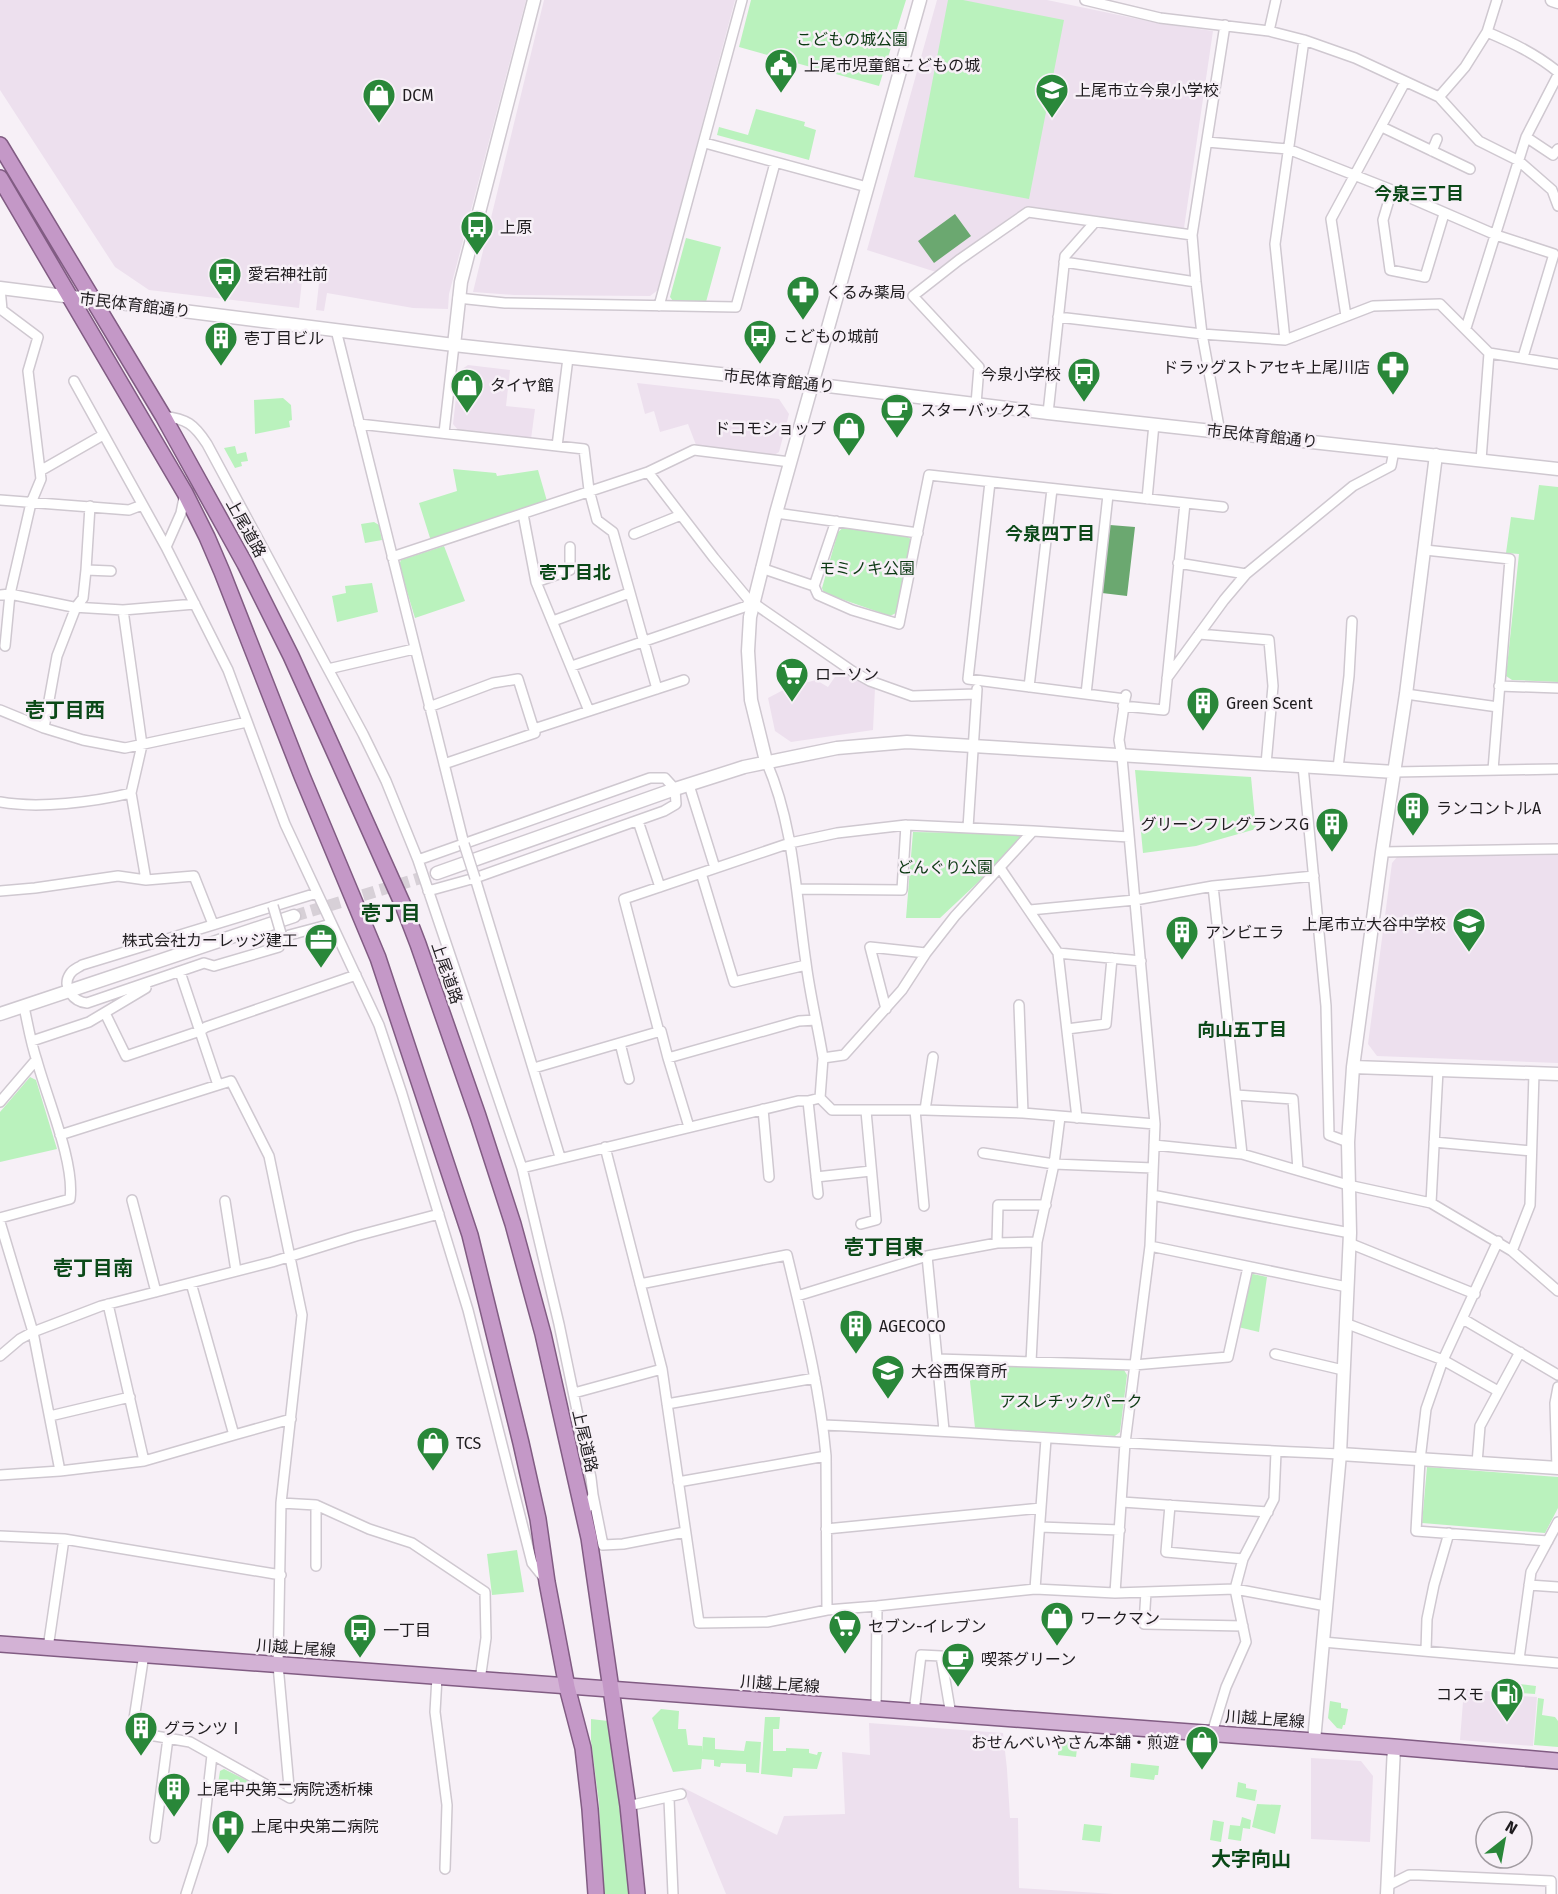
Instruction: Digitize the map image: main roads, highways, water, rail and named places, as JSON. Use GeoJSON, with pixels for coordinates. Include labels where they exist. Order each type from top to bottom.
{"type":"FeatureCollection","features":[{"type":"Feature","properties":{"kind":"highway","name":"上尾道路"},"geometry":{"type":"LineString","coordinates":[[0,145],[163,416],[245,564],[291,656],[403,905],[418,944],[513,1224],[543,1334],[589,1538],[628,1806],[637,1894]]}},
{"type":"Feature","properties":{"kind":"highway"},"geometry":{"type":"LineString","coordinates":[[0,178],[185,493],[218,563],[378,958],[470,1235],[498,1343],[538,1520],[567,1687],[583,1748],[596,1894]]}},
{"type":"Feature","properties":{"kind":"main road","name":"川越上尾線"},"geometry":{"type":"LineString","coordinates":[[0,1644],[1212,1733],[1558,1761]]}},
{"type":"Feature","properties":{"kind":"tunnel"},"geometry":{"type":"LineString","coordinates":[[294,916],[437,873]]}},
{"type":"Feature","properties":{"kind":"place","name":"上尾市児童館こどもの城"},"geometry":{"type":"Point","coordinates":[781,94]}},
{"type":"Feature","properties":{"kind":"place","name":"上尾市立今泉小学校"},"geometry":{"type":"Point","coordinates":[1052,119]}},
{"type":"Feature","properties":{"kind":"place","name":"DCM"},"geometry":{"type":"Point","coordinates":[379,124]}},
{"type":"Feature","properties":{"kind":"place","name":"上原"},"geometry":{"type":"Point","coordinates":[477,256]}},
{"type":"Feature","properties":{"kind":"place","name":"愛宕神社前"},"geometry":{"type":"Point","coordinates":[225,303]}},
{"type":"Feature","properties":{"kind":"place","name":"くるみ薬局"},"geometry":{"type":"Point","coordinates":[803,321]}},
{"type":"Feature","properties":{"kind":"place","name":"こどもの城前"},"geometry":{"type":"Point","coordinates":[760,365]}},
{"type":"Feature","properties":{"kind":"place","name":"壱丁目ビル"},"geometry":{"type":"Point","coordinates":[221,367]}},
{"type":"Feature","properties":{"kind":"place","name":"ドラッグストアセキ上尾川店"},"geometry":{"type":"Point","coordinates":[1393,396]}},
{"type":"Feature","properties":{"kind":"place","name":"今泉小学校"},"geometry":{"type":"Point","coordinates":[1084,403]}},
{"type":"Feature","properties":{"kind":"place","name":"タイヤ館"},"geometry":{"type":"Point","coordinates":[467,414]}},
{"type":"Feature","properties":{"kind":"place","name":"スターバックス"},"geometry":{"type":"Point","coordinates":[897,439]}},
{"type":"Feature","properties":{"kind":"place","name":"ドコモショップ"},"geometry":{"type":"Point","coordinates":[849,457]}},
{"type":"Feature","properties":{"kind":"place","name":"ローソン"},"geometry":{"type":"Point","coordinates":[792,703]}},
{"type":"Feature","properties":{"kind":"place","name":"Green Scent"},"geometry":{"type":"Point","coordinates":[1203,732]}},
{"type":"Feature","properties":{"kind":"place","name":"ランコントルA"},"geometry":{"type":"Point","coordinates":[1413,837]}},
{"type":"Feature","properties":{"kind":"place","name":"グリーンフレグランスG"},"geometry":{"type":"Point","coordinates":[1332,853]}},
{"type":"Feature","properties":{"kind":"place","name":"上尾市立大谷中学校"},"geometry":{"type":"Point","coordinates":[1469,953]}},
{"type":"Feature","properties":{"kind":"place","name":"アンビエラ"},"geometry":{"type":"Point","coordinates":[1182,961]}},
{"type":"Feature","properties":{"kind":"place","name":"株式会社カーレッジ建工"},"geometry":{"type":"Point","coordinates":[321,969]}},
{"type":"Feature","properties":{"kind":"place","name":"AGECOCO"},"geometry":{"type":"Point","coordinates":[856,1355]}},
{"type":"Feature","properties":{"kind":"place","name":"大谷西保育所"},"geometry":{"type":"Point","coordinates":[888,1400]}},
{"type":"Feature","properties":{"kind":"place","name":"TCS"},"geometry":{"type":"Point","coordinates":[433,1472]}},
{"type":"Feature","properties":{"kind":"place","name":"ワークマン"},"geometry":{"type":"Point","coordinates":[1057,1647]}},
{"type":"Feature","properties":{"kind":"place","name":"セブン-イレブン"},"geometry":{"type":"Point","coordinates":[845,1655]}},
{"type":"Feature","properties":{"kind":"place","name":"一丁目"},"geometry":{"type":"Point","coordinates":[360,1659]}},
{"type":"Feature","properties":{"kind":"place","name":"喫茶グリーン"},"geometry":{"type":"Point","coordinates":[958,1688]}},
{"type":"Feature","properties":{"kind":"place","name":"コスモ"},"geometry":{"type":"Point","coordinates":[1507,1723]}},
{"type":"Feature","properties":{"kind":"place","name":"グランツⅠ"},"geometry":{"type":"Point","coordinates":[141,1757]}},
{"type":"Feature","properties":{"kind":"place","name":"おせんべいやさん本舗・煎遊"},"geometry":{"type":"Point","coordinates":[1202,1771]}},
{"type":"Feature","properties":{"kind":"place","name":"上尾中央第二病院透析棟"},"geometry":{"type":"Point","coordinates":[174,1818]}},
{"type":"Feature","properties":{"kind":"place","name":"上尾中央第二病院"},"geometry":{"type":"Point","coordinates":[228,1855]}},
{"type":"Feature","properties":{"kind":"district","name":"今泉三丁目"},"geometry":{"type":"Point","coordinates":[1419,194]}},
{"type":"Feature","properties":{"kind":"district","name":"今泉四丁目"},"geometry":{"type":"Point","coordinates":[1050,534]}},
{"type":"Feature","properties":{"kind":"district","name":"壱丁目北"},"geometry":{"type":"Point","coordinates":[575,573]}},
{"type":"Feature","properties":{"kind":"district","name":"壱丁目西"},"geometry":{"type":"Point","coordinates":[65,710]}},
{"type":"Feature","properties":{"kind":"district","name":"壱丁目"},"geometry":{"type":"Point","coordinates":[391,913]}},
{"type":"Feature","properties":{"kind":"district","name":"向山五丁目"},"geometry":{"type":"Point","coordinates":[1242,1030]}},
{"type":"Feature","properties":{"kind":"district","name":"壱丁目東"},"geometry":{"type":"Point","coordinates":[884,1247]}},
{"type":"Feature","properties":{"kind":"district","name":"壱丁目南"},"geometry":{"type":"Point","coordinates":[93,1268]}},
{"type":"Feature","properties":{"kind":"district","name":"大字向山"},"geometry":{"type":"Point","coordinates":[1251,1859]}},
{"type":"Feature","properties":{"kind":"park label","name":"こどもの城公園"},"geometry":{"type":"Point","coordinates":[852,39]}},
{"type":"Feature","properties":{"kind":"park label","name":"モミノキ公園"},"geometry":{"type":"Point","coordinates":[867,568]}},
{"type":"Feature","properties":{"kind":"park label","name":"どんぐり公園"},"geometry":{"type":"Point","coordinates":[945,867]}},
{"type":"Feature","properties":{"kind":"park label","name":"アスレチックパーク"},"geometry":{"type":"Point","coordinates":[1071,1401]}}]}
